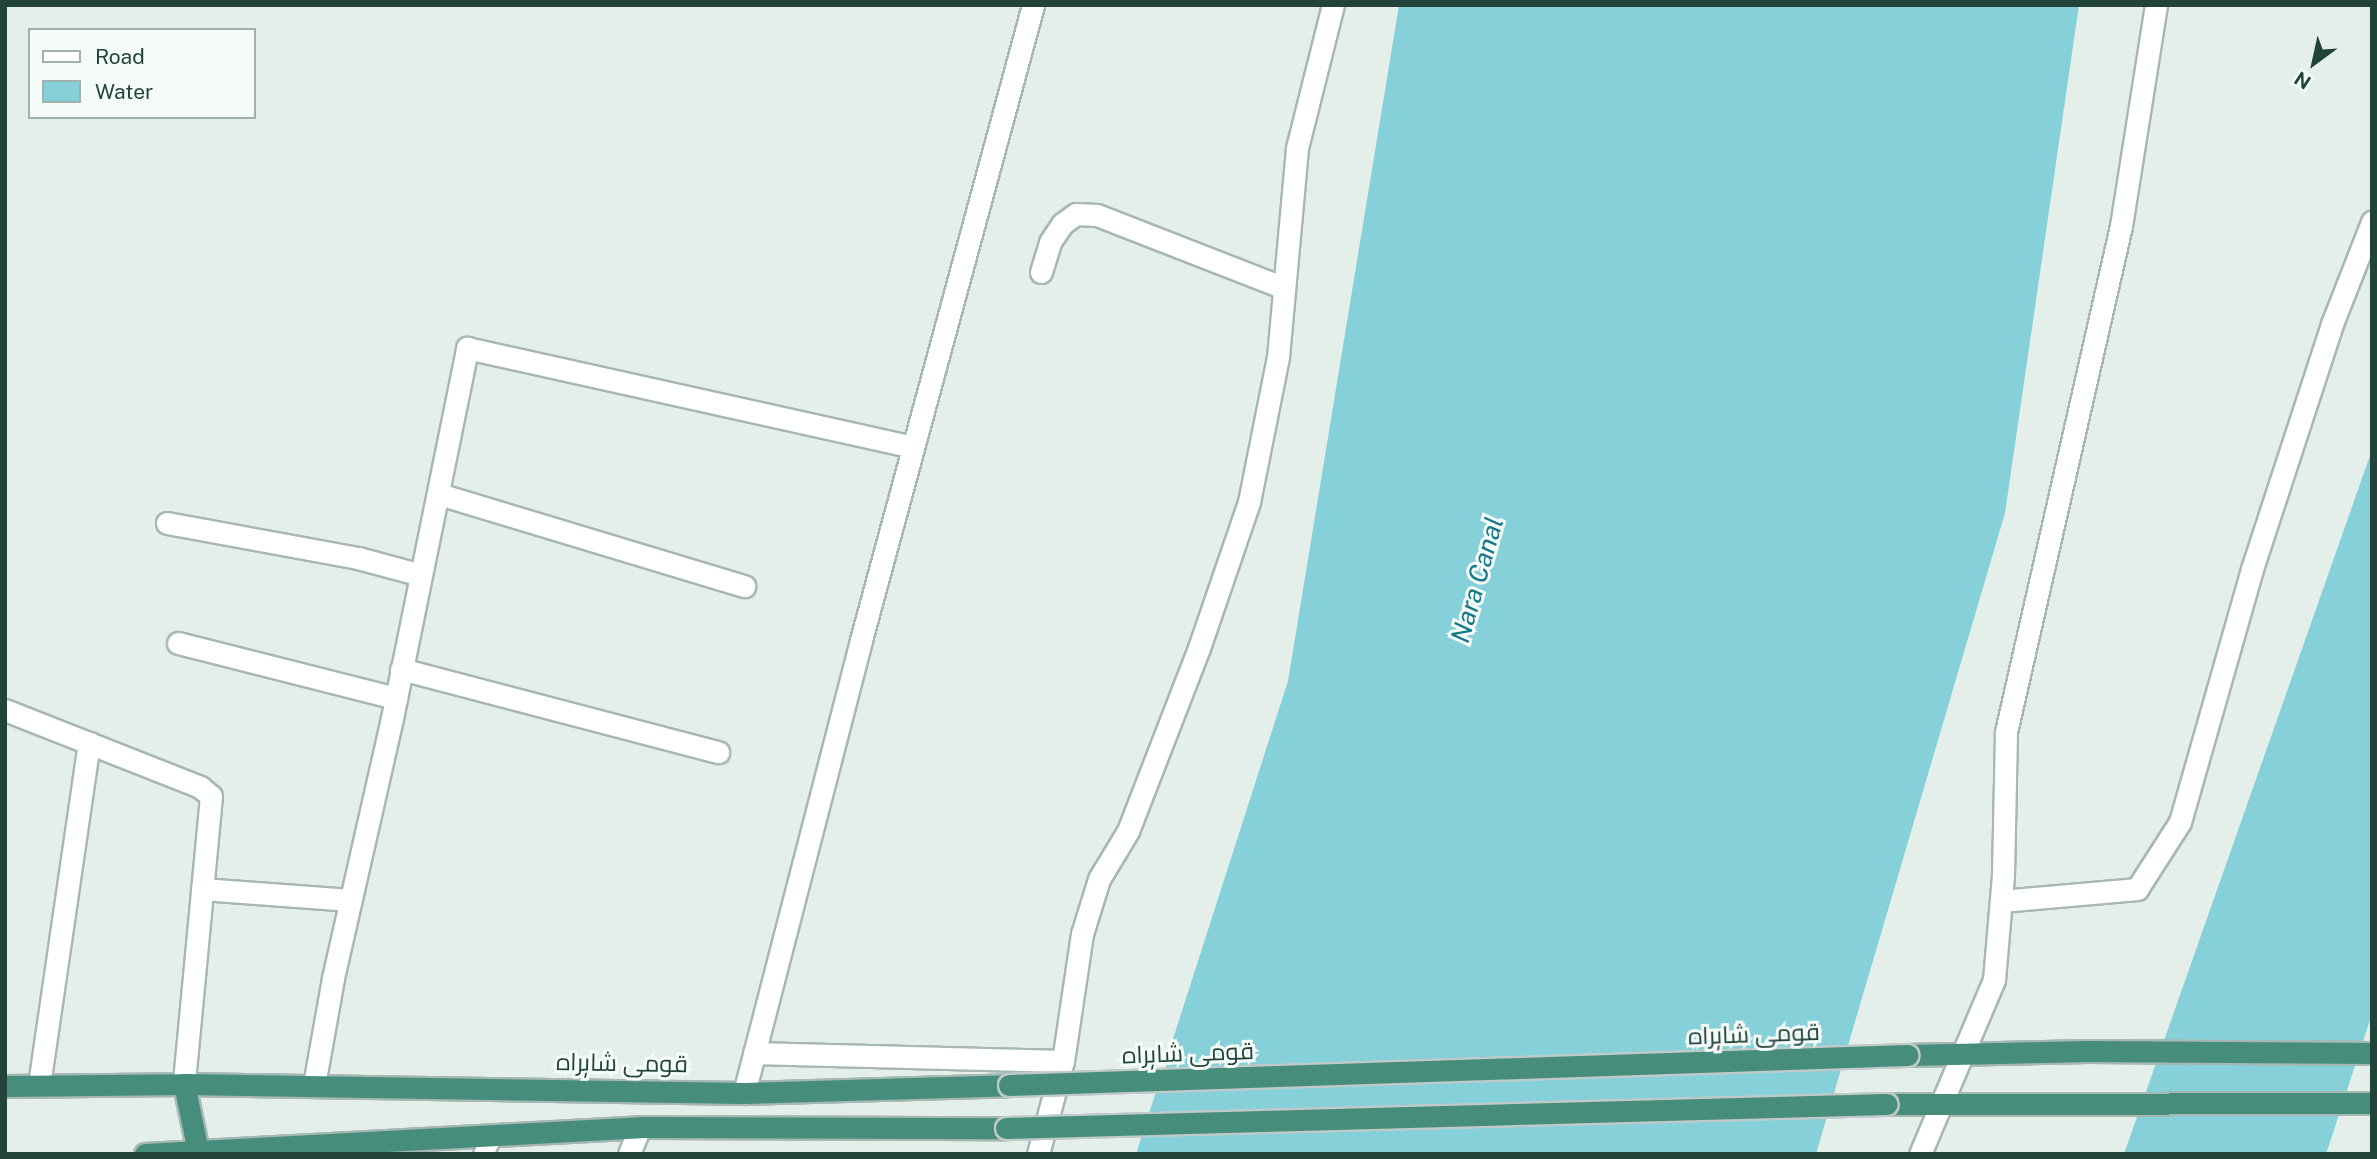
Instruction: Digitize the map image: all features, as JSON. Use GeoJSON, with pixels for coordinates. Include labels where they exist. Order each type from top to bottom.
{"type":"FeatureCollection","features":[{"type":"Feature","properties":{"kind":"highway","name":"قومی شاہراہ"},"geometry":{"type":"LineString","coordinates":[[5,1087],[314,1085],[656,1089],[744,1093],[1907,1055],[2088,1051],[2372,1053]]}},
{"type":"Feature","properties":{"kind":"highway"},"geometry":{"type":"LineString","coordinates":[[184,1084],[198,1151]]}},
{"type":"Feature","properties":{"kind":"highway"},"geometry":{"type":"LineString","coordinates":[[640,1127],[656,1089]]}},
{"type":"Feature","properties":{"kind":"highway"},"geometry":{"type":"LineString","coordinates":[[145,1154],[487,1144],[640,1127],[1006,1128],[1887,1104],[2372,1102]]}},
{"type":"Feature","properties":{"kind":"street"},"geometry":{"type":"LineString","coordinates":[[744,1093],[913,447],[1033,5]]}},
{"type":"Feature","properties":{"kind":"street"},"geometry":{"type":"LineString","coordinates":[[1038,1154],[1062,1061],[1082,934],[1099,879],[1132,820],[1199,648],[1249,502],[1278,357],[1297,148],[1333,5]]}},
{"type":"Feature","properties":{"kind":"street"},"geometry":{"type":"LineString","coordinates":[[1920,1154],[1994,980],[2001,901],[2006,732],[2121,226],[2156,5]]}},
{"type":"Feature","properties":{"kind":"street"},"geometry":{"type":"LineString","coordinates":[[1041,272],[1050,242],[1062,224],[1076,214],[1097,215],[1284,288]]}},
{"type":"Feature","properties":{"kind":"street"},"geometry":{"type":"LineString","coordinates":[[2001,901],[2137,889],[2180,822],[2252,569],[2332,324],[2372,222]]}},
{"type":"Feature","properties":{"kind":"street"},"geometry":{"type":"LineString","coordinates":[[314,1085],[333,978],[396,698],[467,348],[913,447]]}},
{"type":"Feature","properties":{"kind":"street"},"geometry":{"type":"LineString","coordinates":[[439,494],[744,586]]}},
{"type":"Feature","properties":{"kind":"street"},"geometry":{"type":"LineString","coordinates":[[167,523],[358,558],[421,575]]}},
{"type":"Feature","properties":{"kind":"street"},"geometry":{"type":"LineString","coordinates":[[178,643],[396,698]]}},
{"type":"Feature","properties":{"kind":"street"},"geometry":{"type":"LineString","coordinates":[[401,669],[718,752]]}},
{"type":"Feature","properties":{"kind":"street"},"geometry":{"type":"LineString","coordinates":[[5,710],[200,787],[211,796],[184,1084]]}},
{"type":"Feature","properties":{"kind":"street"},"geometry":{"type":"LineString","coordinates":[[39,1085],[89,743]]}},
{"type":"Feature","properties":{"kind":"street"},"geometry":{"type":"LineString","coordinates":[[202,890],[351,900]]}},
{"type":"Feature","properties":{"kind":"street"},"geometry":{"type":"LineString","coordinates":[[754,1053],[1062,1061]]}},
{"type":"Feature","properties":{"kind":"street"},"geometry":{"type":"LineString","coordinates":[[629,1154],[640,1127]]}},
{"type":"Feature","properties":{"kind":"water","name":"Nara Canal"},"geometry":{"type":"Polygon","coordinates":[[[1399,5],[2079,5],[2005,513],[1816,1154],[1136,1154],[1288,681],[1399,5]]]}},
{"type":"Feature","properties":{"kind":"water"},"geometry":{"type":"Polygon","coordinates":[[[2372,450],[2372,1014],[2326,1154],[2124,1154],[2372,450]]]}}]}
